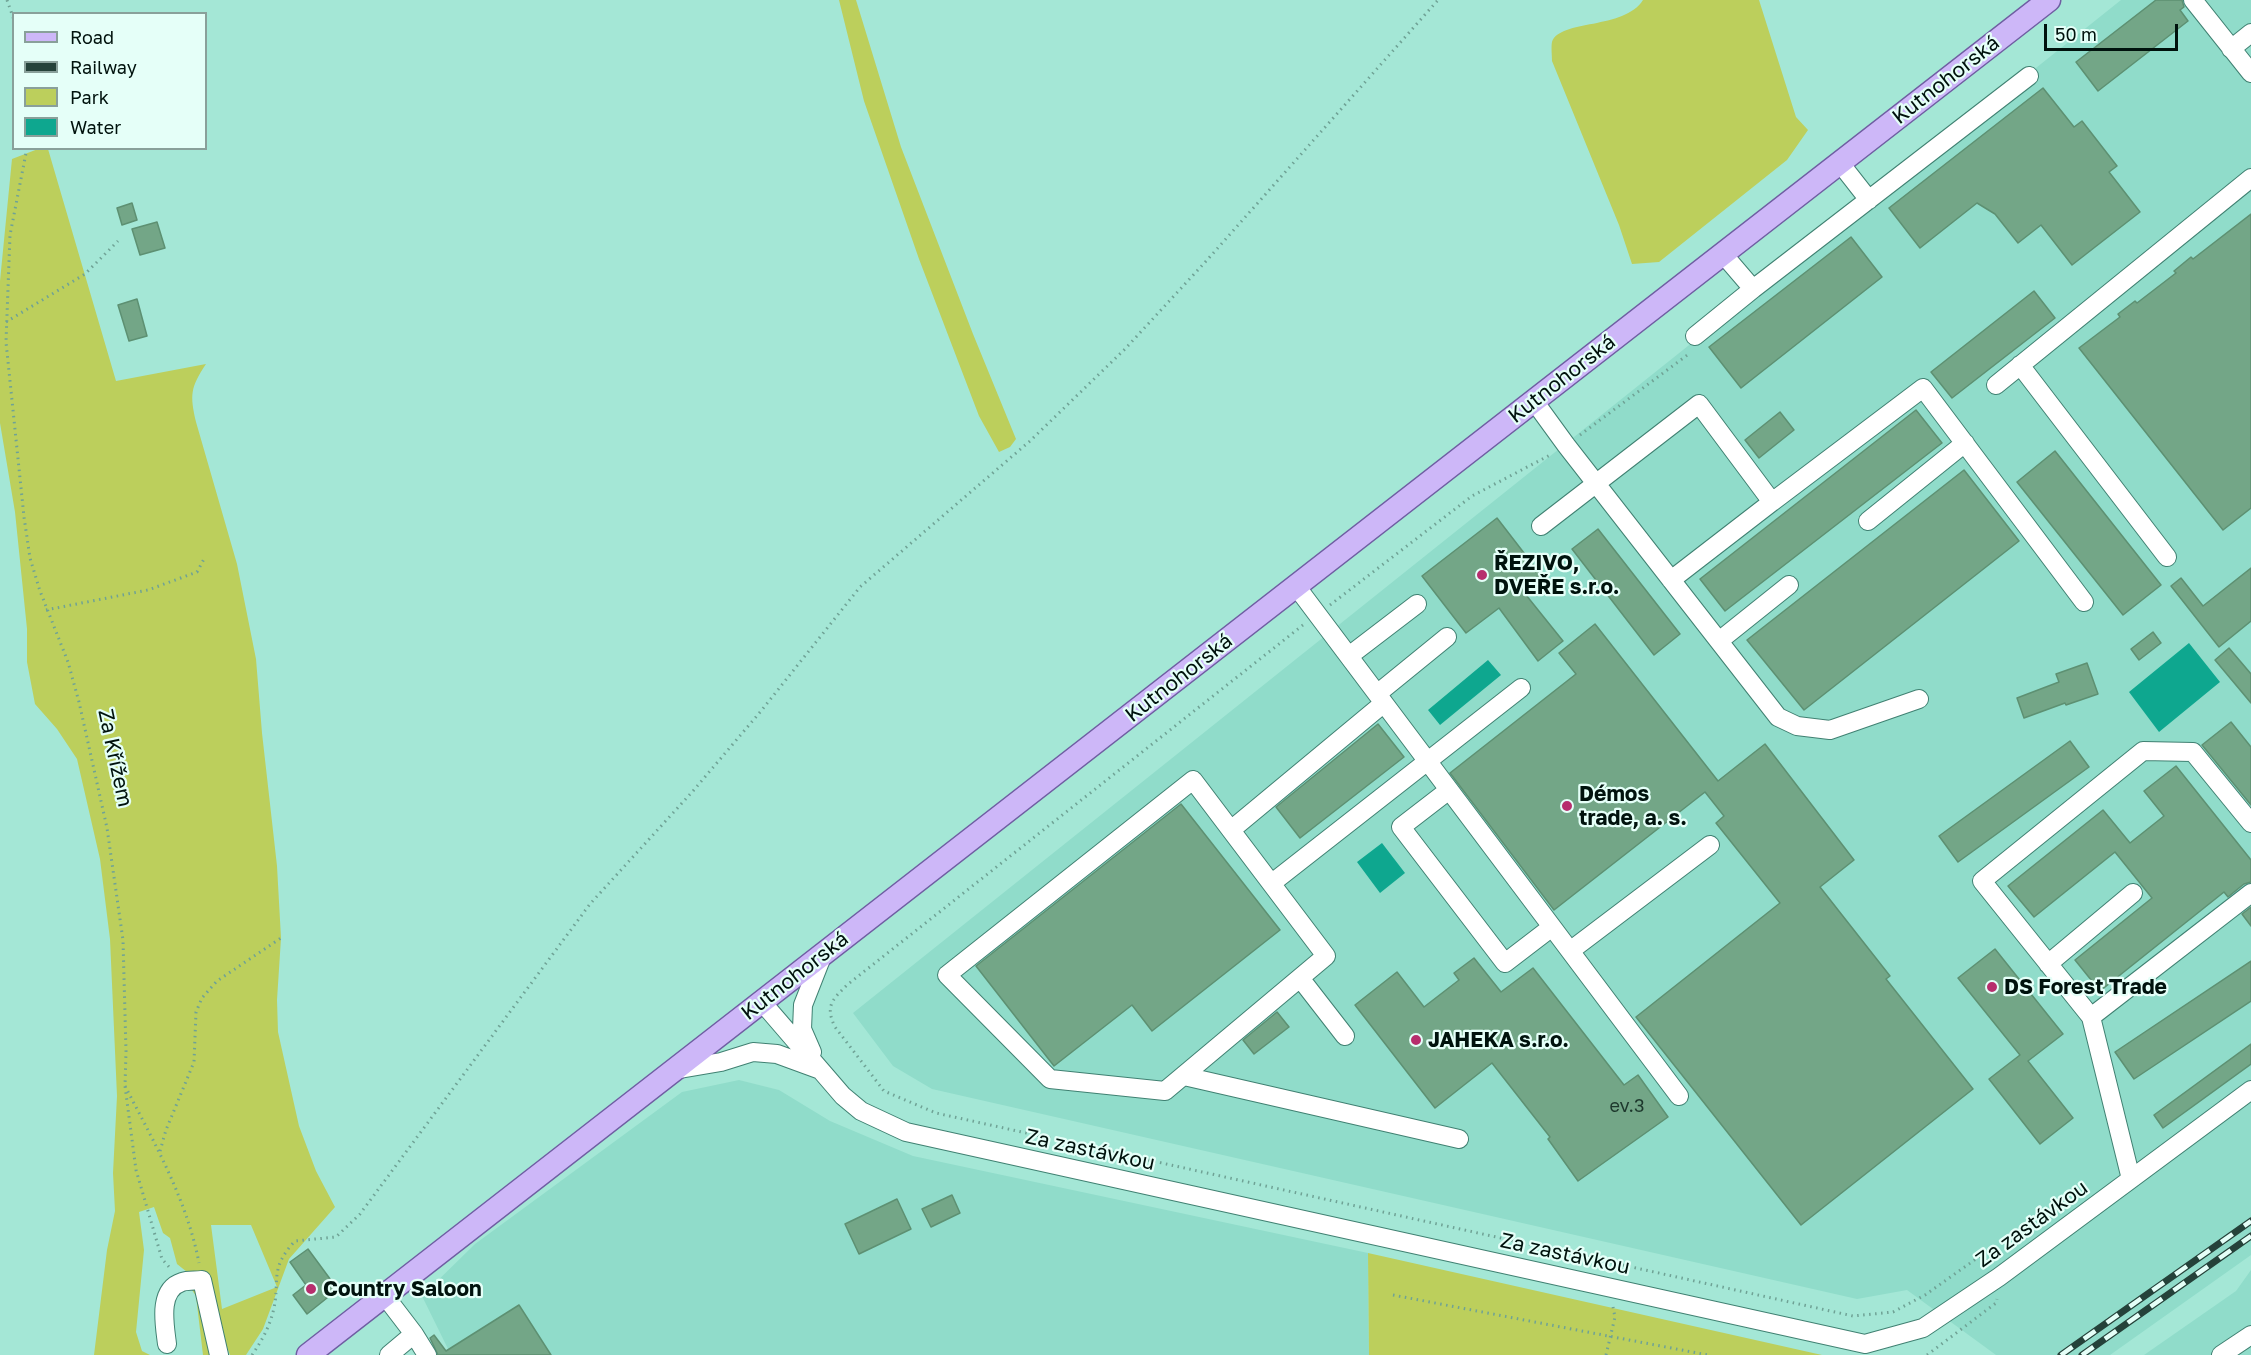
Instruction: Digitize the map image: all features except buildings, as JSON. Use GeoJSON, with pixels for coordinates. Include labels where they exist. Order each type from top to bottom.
{"type":"FeatureCollection","features":[{"type":"Feature","properties":{"kind":"main road","name":"Kutnohorská"},"geometry":{"type":"LineString","coordinates":[[308,1355],[2049,0]]}},
{"type":"Feature","properties":{"kind":"street"},"geometry":{"type":"LineString","coordinates":[[2193,0],[2251,74]]}},
{"type":"Feature","properties":{"kind":"street"},"geometry":{"type":"LineString","coordinates":[[2231,49],[2251,33]]}},
{"type":"Feature","properties":{"kind":"street"},"geometry":{"type":"LineString","coordinates":[[1695,336],[2029,76]]}},
{"type":"Feature","properties":{"kind":"street"},"geometry":{"type":"LineString","coordinates":[[1840,163],[1869,200]]}},
{"type":"Feature","properties":{"kind":"street"},"geometry":{"type":"LineString","coordinates":[[1996,385],[2251,178]]}},
{"type":"Feature","properties":{"kind":"street"},"geometry":{"type":"LineString","coordinates":[[1723,254],[1753,289]]}},
{"type":"Feature","properties":{"kind":"street"},"geometry":{"type":"LineString","coordinates":[[2020,365],[2167,557]]}},
{"type":"Feature","properties":{"kind":"street"},"geometry":{"type":"LineString","coordinates":[[1671,580],[1923,388],[2084,602]]}},
{"type":"Feature","properties":{"kind":"street"},"geometry":{"type":"LineString","coordinates":[[1534,401],[1778,717],[1797,726],[1830,730],[1919,699]]}},
{"type":"Feature","properties":{"kind":"street"},"geometry":{"type":"LineString","coordinates":[[1541,526],[1699,404],[1772,502]]}},
{"type":"Feature","properties":{"kind":"street"},"geometry":{"type":"LineString","coordinates":[[1868,520],[1965,443]]}},
{"type":"Feature","properties":{"kind":"street"},"geometry":{"type":"LineString","coordinates":[[1719,641],[1789,585]]}},
{"type":"Feature","properties":{"kind":"street"},"geometry":{"type":"LineString","coordinates":[[1296,586],[1679,1096]]}},
{"type":"Feature","properties":{"kind":"street"},"geometry":{"type":"LineString","coordinates":[[1348,656],[1417,604]]}},
{"type":"Feature","properties":{"kind":"street"},"geometry":{"type":"LineString","coordinates":[[1231,830],[1447,638]]}},
{"type":"Feature","properties":{"kind":"street"},"geometry":{"type":"LineString","coordinates":[[1272,883],[1521,688]]}},
{"type":"Feature","properties":{"kind":"street"},"geometry":{"type":"LineString","coordinates":[[2130,1179],[2091,1017],[1982,880],[2143,751],[2193,752],[2251,822]]}},
{"type":"Feature","properties":{"kind":"street"},"geometry":{"type":"LineString","coordinates":[[1193,780],[1272,883],[1326,956],[1165,1091],[1050,1079],[947,975],[1193,780]]}},
{"type":"Feature","properties":{"kind":"street"},"geometry":{"type":"LineString","coordinates":[[1449,790],[1401,827],[1505,963],[1552,927]]}},
{"type":"Feature","properties":{"kind":"street"},"geometry":{"type":"LineString","coordinates":[[1570,951],[1710,845]]}},
{"type":"Feature","properties":{"kind":"street"},"geometry":{"type":"LineString","coordinates":[[2048,964],[2133,893]]}},
{"type":"Feature","properties":{"kind":"street"},"geometry":{"type":"LineString","coordinates":[[2091,1017],[2251,893]]}},
{"type":"Feature","properties":{"kind":"street","name":"Za zastávkou"},"geometry":{"type":"LineString","coordinates":[[820,1070],[802,1029],[803,1005],[823,954]]}},
{"type":"Feature","properties":{"kind":"street"},"geometry":{"type":"LineString","coordinates":[[1300,978],[1346,1036]]}},
{"type":"Feature","properties":{"kind":"street","name":"Za zastávkou"},"geometry":{"type":"LineString","coordinates":[[762,1002],[843,1096],[861,1111],[906,1132],[1865,1344],[1923,1328],[1999,1277],[2251,1090]]}},
{"type":"Feature","properties":{"kind":"street","name":"Za zastávkou"},"geometry":{"type":"LineString","coordinates":[[674,1070],[721,1062],[753,1052],[777,1054],[820,1070]]}},
{"type":"Feature","properties":{"kind":"street"},"geometry":{"type":"LineString","coordinates":[[1184,1076],[1459,1139]]}},
{"type":"Feature","properties":{"kind":"street"},"geometry":{"type":"LineString","coordinates":[[167,1344],[164,1315],[169,1293],[182,1282],[202,1280],[219,1355]]}},
{"type":"Feature","properties":{"kind":"street"},"geometry":{"type":"LineString","coordinates":[[385,1296],[427,1355]]}},
{"type":"Feature","properties":{"kind":"street"},"geometry":{"type":"LineString","coordinates":[[389,1355],[414,1334]]}},
{"type":"Feature","properties":{"kind":"street"},"geometry":{"type":"LineString","coordinates":[[2221,1355],[2251,1335]]}},
{"type":"Feature","properties":{"kind":"path"},"geometry":{"type":"LineString","coordinates":[[7,0],[12,14]]}},
{"type":"Feature","properties":{"kind":"path"},"geometry":{"type":"LineString","coordinates":[[252,1355],[260,1344],[274,1310],[276,1274],[284,1253],[295,1241],[336,1237],[360,1214],[590,904],[754,720],[860,587],[1030,441],[1125,349],[1438,0]]}},
{"type":"Feature","properties":{"kind":"path","name":"Za Křížem"},"geometry":{"type":"LineString","coordinates":[[27,150],[10,235],[6,342],[30,558],[46,610],[68,662],[107,828],[123,940],[126,1051],[124,1086],[136,1170],[162,1259],[182,1277],[202,1280]]}},
{"type":"Feature","properties":{"kind":"path"},"geometry":{"type":"LineString","coordinates":[[6,322],[85,274],[118,240]]}},
{"type":"Feature","properties":{"kind":"path"},"geometry":{"type":"LineString","coordinates":[[46,610],[148,590],[197,572],[204,559]]}},
{"type":"Feature","properties":{"kind":"path"},"geometry":{"type":"LineString","coordinates":[[160,1153],[169,1122],[194,1062],[196,1012],[202,998],[217,981],[281,938]]}},
{"type":"Feature","properties":{"kind":"path"},"geometry":{"type":"LineString","coordinates":[[124,1086],[160,1153],[184,1210],[196,1248],[202,1280]]}},
{"type":"Feature","properties":{"kind":"path"},"geometry":{"type":"LineString","coordinates":[[1606,1355],[1615,1317],[1609,1287]]}},
{"type":"Feature","properties":{"kind":"path"},"geometry":{"type":"LineString","coordinates":[[1393,1295],[1708,1355]]}},
{"type":"Feature","properties":{"kind":"shaded area"},"geometry":{"type":"Polygon","coordinates":[[[2121,0],[2251,0],[2251,1255],[2110,1355],[1996,1355],[1907,1290],[1857,1299],[932,1089],[893,1066],[853,1013],[2121,0]]]}},
{"type":"Feature","properties":{"kind":"shaded area"},"geometry":{"type":"Polygon","coordinates":[[[739,1080],[779,1090],[830,1121],[913,1156],[1368,1253],[1369,1355],[451,1355],[422,1296],[475,1244],[682,1092],[739,1080]]]}},
{"type":"Feature","properties":{"kind":"shaded area"},"geometry":{"type":"Polygon","coordinates":[[[2251,1270],[2251,1355],[2144,1355],[2236,1291],[2251,1270]]]}},
{"type":"Feature","properties":{"kind":"green space"},"geometry":{"type":"Polygon","coordinates":[[[839,0],[856,0],[901,147],[1016,439],[1010,447],[999,452],[979,416],[919,259],[864,101],[839,0]]]}},
{"type":"Feature","properties":{"kind":"green space"},"geometry":{"type":"Polygon","coordinates":[[[1643,0],[1759,0],[1796,117],[1808,130],[1787,160],[1659,262],[1632,264],[1619,225],[1552,61],[1552,42],[1557,35],[1567,30],[1622,16],[1643,0]]]}},
{"type":"Feature","properties":{"kind":"green space"},"geometry":{"type":"Polygon","coordinates":[[[35,150],[48,150],[116,381],[206,364],[194,386],[192,398],[194,413],[237,564],[256,659],[277,866],[281,938],[277,1000],[278,1032],[299,1126],[316,1171],[335,1207],[289,1259],[263,1329],[246,1355],[230,1355],[227,1347],[212,1355],[203,1355],[196,1296],[190,1287],[187,1272],[177,1264],[170,1238],[163,1233],[154,1207],[139,1212],[144,1250],[136,1332],[142,1351],[150,1355],[94,1355],[107,1250],[115,1211],[113,1173],[117,1096],[110,939],[100,859],[77,759],[57,729],[35,704],[27,662],[27,629],[15,512],[0,423],[0,281],[12,159],[35,150]],[[211,1225],[222,1309],[277,1287],[251,1225],[211,1225]]]}},
{"type":"Feature","properties":{"kind":"green space"},"geometry":{"type":"Polygon","coordinates":[[[1368,1253],[1822,1355],[1369,1355],[1368,1253]]]}},
{"type":"Feature","properties":{"kind":"water"},"geometry":{"type":"Polygon","coordinates":[[[2189,643],[2220,682],[2159,732],[2129,692],[2189,643]]]}},
{"type":"Feature","properties":{"kind":"water"},"geometry":{"type":"Polygon","coordinates":[[[1488,660],[1501,675],[1440,725],[1428,710],[1488,660]]]}},
{"type":"Feature","properties":{"kind":"water"},"geometry":{"type":"Polygon","coordinates":[[[1382,843],[1405,873],[1380,893],[1357,862],[1382,843]]]}},
{"type":"Feature","properties":{"kind":"railway"},"geometry":{"type":"LineString","coordinates":[[2061,1355],[2251,1221]]}},
{"type":"Feature","properties":{"kind":"railway"},"geometry":{"type":"LineString","coordinates":[[2082,1355],[2251,1236]]}},
{"type":"Feature","properties":{"kind":"place","name":"ŘEZIVO, DVEŘE s.r.o."},"geometry":{"type":"Point","coordinates":[1482,575]}},
{"type":"Feature","properties":{"kind":"place","name":"Démos trade, a. s."},"geometry":{"type":"Point","coordinates":[1567,806]}},
{"type":"Feature","properties":{"kind":"place","name":"DS Forest Trade"},"geometry":{"type":"Point","coordinates":[1992,987]}},
{"type":"Feature","properties":{"kind":"place","name":"JAHEKA s.r.o."},"geometry":{"type":"Point","coordinates":[1416,1040]}},
{"type":"Feature","properties":{"kind":"place","name":"Country Saloon"},"geometry":{"type":"Point","coordinates":[311,1289]}}]}
